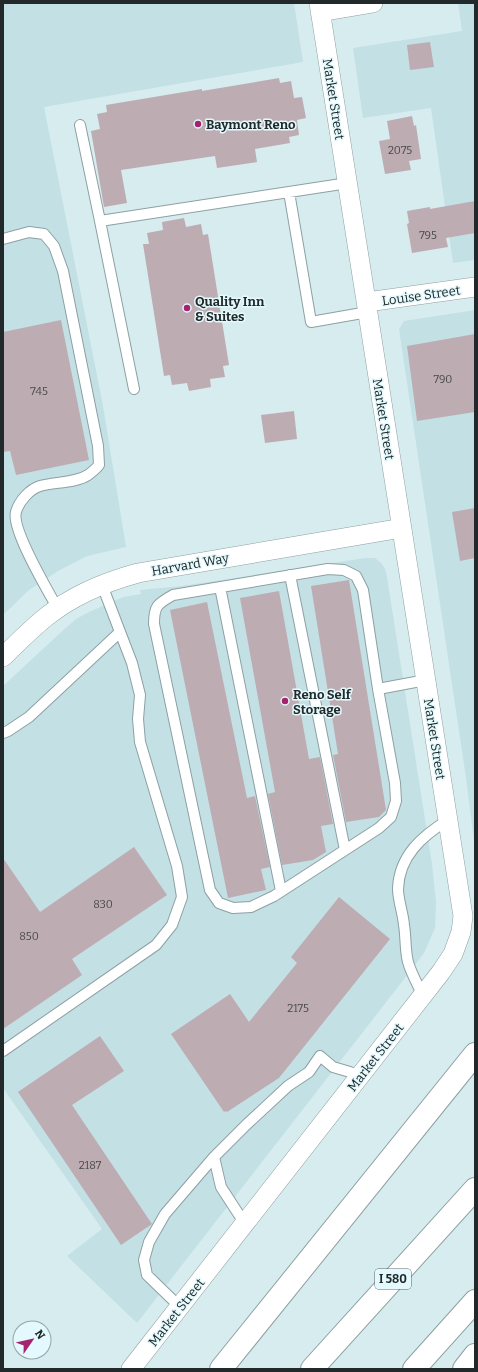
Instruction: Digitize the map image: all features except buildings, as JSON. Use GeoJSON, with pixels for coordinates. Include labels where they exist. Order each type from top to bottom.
{"type":"FeatureCollection","features":[{"type":"Feature","properties":{"kind":"highway"},"geometry":{"type":"LineString","coordinates":[[221,1369],[475,1054]]}},
{"type":"Feature","properties":{"kind":"highway","name":"I 580"},"geometry":{"type":"LineString","coordinates":[[312,1369],[475,1189]]}},
{"type":"Feature","properties":{"kind":"highway"},"geometry":{"type":"LineString","coordinates":[[414,1369],[475,1301]]}},
{"type":"Feature","properties":{"kind":"highway"},"geometry":{"type":"LineString","coordinates":[[464,1369],[475,1355]]}},
{"type":"Feature","properties":{"kind":"street"},"geometry":{"type":"LineString","coordinates":[[320,7],[373,3]]}},
{"type":"Feature","properties":{"kind":"street","name":"Market Street"},"geometry":{"type":"LineString","coordinates":[[131,1369],[423,996],[453,954],[461,932],[463,916],[320,7]]}},
{"type":"Feature","properties":{"kind":"street","name":"Louise Street"},"geometry":{"type":"LineString","coordinates":[[367,307],[475,287]]}},
{"type":"Feature","properties":{"kind":"street","name":"Harvard Way"},"geometry":{"type":"LineString","coordinates":[[3,657],[47,616],[80,594],[113,580],[138,573],[402,528]]}},
{"type":"Feature","properties":{"kind":"lane"},"geometry":{"type":"LineString","coordinates":[[80,125],[134,388]]}},
{"type":"Feature","properties":{"kind":"lane"},"geometry":{"type":"LineString","coordinates":[[100,221],[348,183]]}},
{"type":"Feature","properties":{"kind":"lane"},"geometry":{"type":"LineString","coordinates":[[289,192],[311,322],[367,307]]}},
{"type":"Feature","properties":{"kind":"lane"},"geometry":{"type":"LineString","coordinates":[[3,239],[29,232],[44,234],[54,246],[63,272],[98,446],[99,465],[87,476],[65,482],[39,486],[24,496],[16,512],[18,528],[29,556],[58,609]]}},
{"type":"Feature","properties":{"kind":"lane"},"geometry":{"type":"LineString","coordinates":[[328,568],[344,570],[356,576],[363,590],[396,801],[391,817],[379,828],[281,891],[251,907],[233,908],[219,903],[210,890],[154,624],[154,611],[161,602],[173,595],[290,575],[328,568]]}},
{"type":"Feature","properties":{"kind":"lane"},"geometry":{"type":"LineString","coordinates":[[290,575],[345,850]]}},
{"type":"Feature","properties":{"kind":"lane"},"geometry":{"type":"LineString","coordinates":[[3,1051],[156,945],[172,925],[182,897],[177,866],[140,742],[138,719],[140,695],[132,663],[102,585]]}},
{"type":"Feature","properties":{"kind":"lane"},"geometry":{"type":"LineString","coordinates":[[220,587],[281,891]]}},
{"type":"Feature","properties":{"kind":"lane"},"geometry":{"type":"LineString","coordinates":[[3,733],[29,717],[120,632]]}},
{"type":"Feature","properties":{"kind":"lane"},"geometry":{"type":"LineString","coordinates":[[378,689],[426,680]]}},
{"type":"Feature","properties":{"kind":"lane"},"geometry":{"type":"LineString","coordinates":[[423,996],[408,962],[403,915],[398,889],[402,867],[414,846],[430,830],[448,820]]}},
{"type":"Feature","properties":{"kind":"lane"},"geometry":{"type":"LineString","coordinates":[[180,1307],[147,1275],[144,1260],[149,1242],[164,1214],[246,1124],[288,1086],[309,1072],[320,1056],[333,1067],[350,1072],[360,1077]]}},
{"type":"Feature","properties":{"kind":"lane"},"geometry":{"type":"LineString","coordinates":[[214,1158],[221,1187],[245,1224]]}},
{"type":"Feature","properties":{"kind":"shaded area"},"geometry":{"type":"Polygon","coordinates":[[[3,3],[294,3],[303,62],[44,107],[103,406],[126,547],[87,556],[58,571],[29,590],[3,615],[3,3]]]}},
{"type":"Feature","properties":{"kind":"shaded area"},"geometry":{"type":"Polygon","coordinates":[[[458,3],[475,3],[475,260],[453,263],[431,108],[363,118],[353,48],[462,31],[458,3]]]}},
{"type":"Feature","properties":{"kind":"shaded area"},"geometry":{"type":"Polygon","coordinates":[[[475,310],[475,849],[466,778],[399,329],[404,321],[475,310]]]}},
{"type":"Feature","properties":{"kind":"shaded area"},"geometry":{"type":"Polygon","coordinates":[[[365,558],[375,558],[382,564],[387,577],[432,864],[436,902],[435,928],[424,953],[137,1323],[67,1256],[102,1229],[3,1088],[3,686],[76,619],[123,597],[141,594],[140,590],[182,586],[365,558]]]}},
{"type":"Feature","properties":{"kind":"place","name":"Baymont Reno"},"geometry":{"type":"Point","coordinates":[198,124]}},
{"type":"Feature","properties":{"kind":"place","name":"Quality Inn & Suites"},"geometry":{"type":"Point","coordinates":[187,308]}},
{"type":"Feature","properties":{"kind":"place","name":"Reno Self Storage"},"geometry":{"type":"Point","coordinates":[285,701]}}]}
